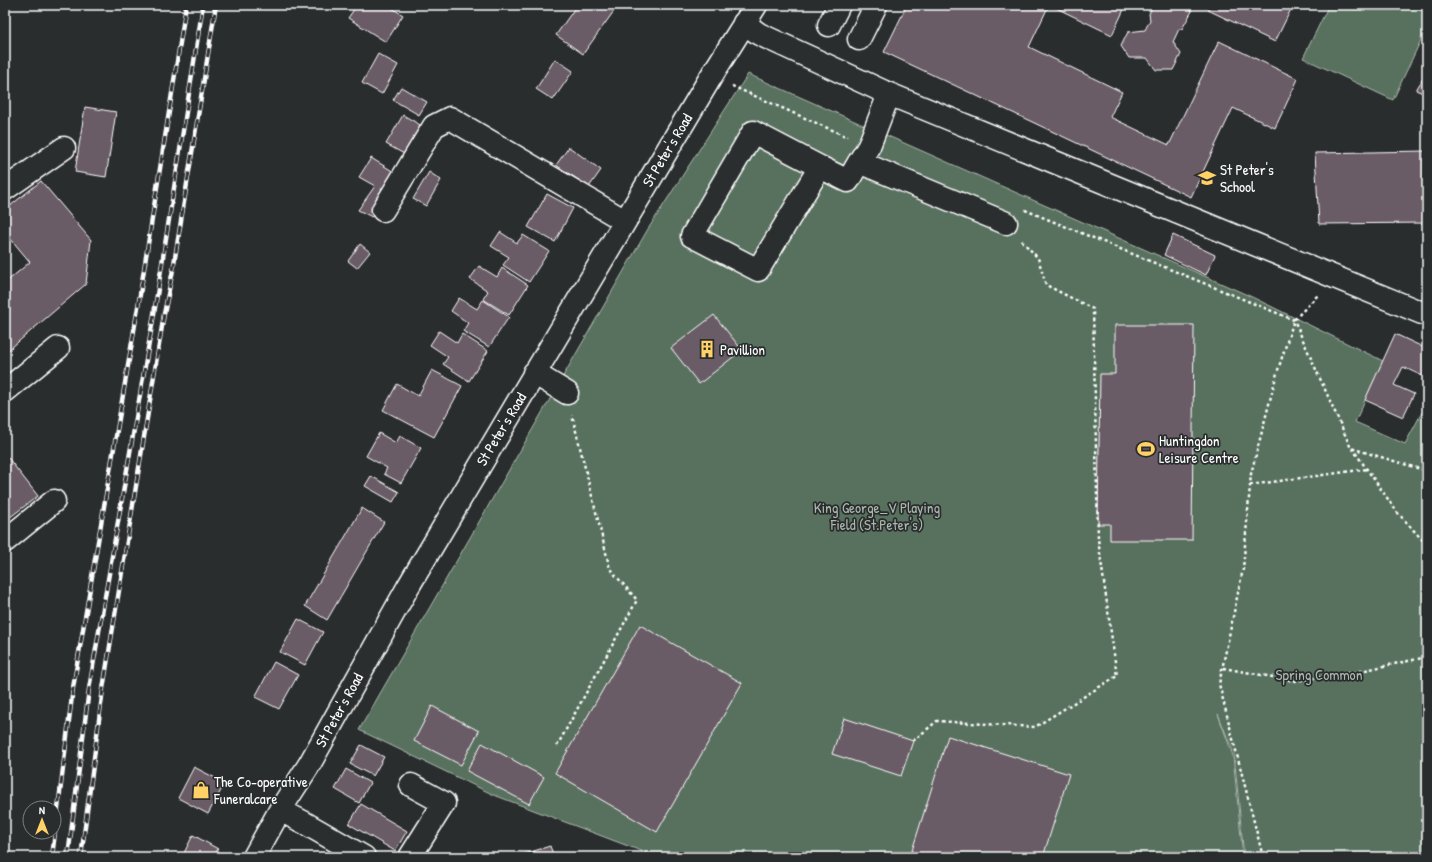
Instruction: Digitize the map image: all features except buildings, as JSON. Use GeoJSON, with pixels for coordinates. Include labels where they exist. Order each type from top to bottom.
{"type":"FeatureCollection","features":[{"type":"Feature","properties":{"kind":"street","name":"St Peter's Road"},"geometry":{"type":"LineString","coordinates":[[254,857],[280,810],[309,765],[408,587],[534,373],[712,75],[756,5]]}},
{"type":"Feature","properties":{"kind":"street"},"geometry":{"type":"LineString","coordinates":[[829,25],[839,5]]}},
{"type":"Feature","properties":{"kind":"street"},"geometry":{"type":"LineString","coordinates":[[859,39],[876,5]]}},
{"type":"Feature","properties":{"kind":"street"},"geometry":{"type":"LineString","coordinates":[[744,23],[759,34],[889,94],[1427,315]]}},
{"type":"Feature","properties":{"kind":"street"},"geometry":{"type":"LineString","coordinates":[[820,167],[758,270],[692,236],[753,132],[848,181],[869,146],[889,94]]}},
{"type":"Feature","properties":{"kind":"street"},"geometry":{"type":"LineString","coordinates":[[383,210],[434,126],[450,118],[625,221]]}},
{"type":"Feature","properties":{"kind":"street"},"geometry":{"type":"LineString","coordinates":[[5,189],[64,148]]}},
{"type":"Feature","properties":{"kind":"street"},"geometry":{"type":"LineString","coordinates":[[859,162],[1006,223]]}},
{"type":"Feature","properties":{"kind":"street"},"geometry":{"type":"LineString","coordinates":[[5,391],[58,348]]}},
{"type":"Feature","properties":{"kind":"street"},"geometry":{"type":"LineString","coordinates":[[534,373],[567,393]]}},
{"type":"Feature","properties":{"kind":"street"},"geometry":{"type":"LineString","coordinates":[[5,541],[54,501]]}},
{"type":"Feature","properties":{"kind":"street"},"geometry":{"type":"LineString","coordinates":[[410,857],[444,803],[411,785]]}},
{"type":"Feature","properties":{"kind":"street"},"geometry":{"type":"LineString","coordinates":[[280,810],[364,857]]}},
{"type":"Feature","properties":{"kind":"path"},"geometry":{"type":"LineString","coordinates":[[913,741],[937,721],[1035,727],[1117,676],[1098,539],[1093,309],[1046,285],[1038,258],[1006,223]]}},
{"type":"Feature","properties":{"kind":"path"},"geometry":{"type":"LineString","coordinates":[[1264,857],[1220,684],[1243,569],[1251,474],[1277,373],[1294,320],[1335,278]]}},
{"type":"Feature","properties":{"kind":"path"},"geometry":{"type":"LineString","coordinates":[[1294,320],[1351,448],[1397,512],[1427,544]]}},
{"type":"Feature","properties":{"kind":"path"},"geometry":{"type":"LineString","coordinates":[[557,746],[638,600],[610,568],[567,393]]}},
{"type":"Feature","properties":{"kind":"path"},"geometry":{"type":"LineString","coordinates":[[1351,448],[1427,472]]}},
{"type":"Feature","properties":{"kind":"path"},"geometry":{"type":"LineString","coordinates":[[1250,485],[1367,469]]}},
{"type":"Feature","properties":{"kind":"path"},"geometry":{"type":"LineString","coordinates":[[1223,668],[1295,681],[1356,672],[1427,657]]}},
{"type":"Feature","properties":{"kind":"green space"},"geometry":{"type":"Polygon","coordinates":[[[1329,5],[1427,5],[1427,27],[1393,100],[1303,58],[1329,5]]]}},
{"type":"Feature","properties":{"kind":"green space","name":"King George_V Playing Field (St.Peter's)"},"geometry":{"type":"Polygon","coordinates":[[[748,74],[1252,297],[1383,361],[1355,422],[1405,444],[1427,403],[1427,857],[1244,857],[1234,754],[1218,714],[1233,756],[1243,857],[648,857],[649,854],[494,795],[359,730],[648,229],[748,74]]]}},
{"type":"Feature","properties":{"kind":"railway"},"geometry":{"type":"LineString","coordinates":[[52,857],[73,688],[138,307],[186,5]]}},
{"type":"Feature","properties":{"kind":"railway"},"geometry":{"type":"LineString","coordinates":[[68,857],[89,689],[154,314],[203,5]]}},
{"type":"Feature","properties":{"kind":"railway"},"geometry":{"type":"LineString","coordinates":[[81,857],[103,689],[216,5]]}},
{"type":"Feature","properties":{"kind":"place","name":"St Peter's School"},"geometry":{"type":"Point","coordinates":[1207,178]}},
{"type":"Feature","properties":{"kind":"place","name":"Pavillion"},"geometry":{"type":"Point","coordinates":[707,349]}},
{"type":"Feature","properties":{"kind":"place","name":"Huntingdon Leisure Centre"},"geometry":{"type":"Point","coordinates":[1146,449]}},
{"type":"Feature","properties":{"kind":"place","name":"The Co-operative Funeralcare"},"geometry":{"type":"Point","coordinates":[201,790]}},
{"type":"Feature","properties":{"kind":"park label","name":"Spring Common"},"geometry":{"type":"Point","coordinates":[1319,674]}}]}
